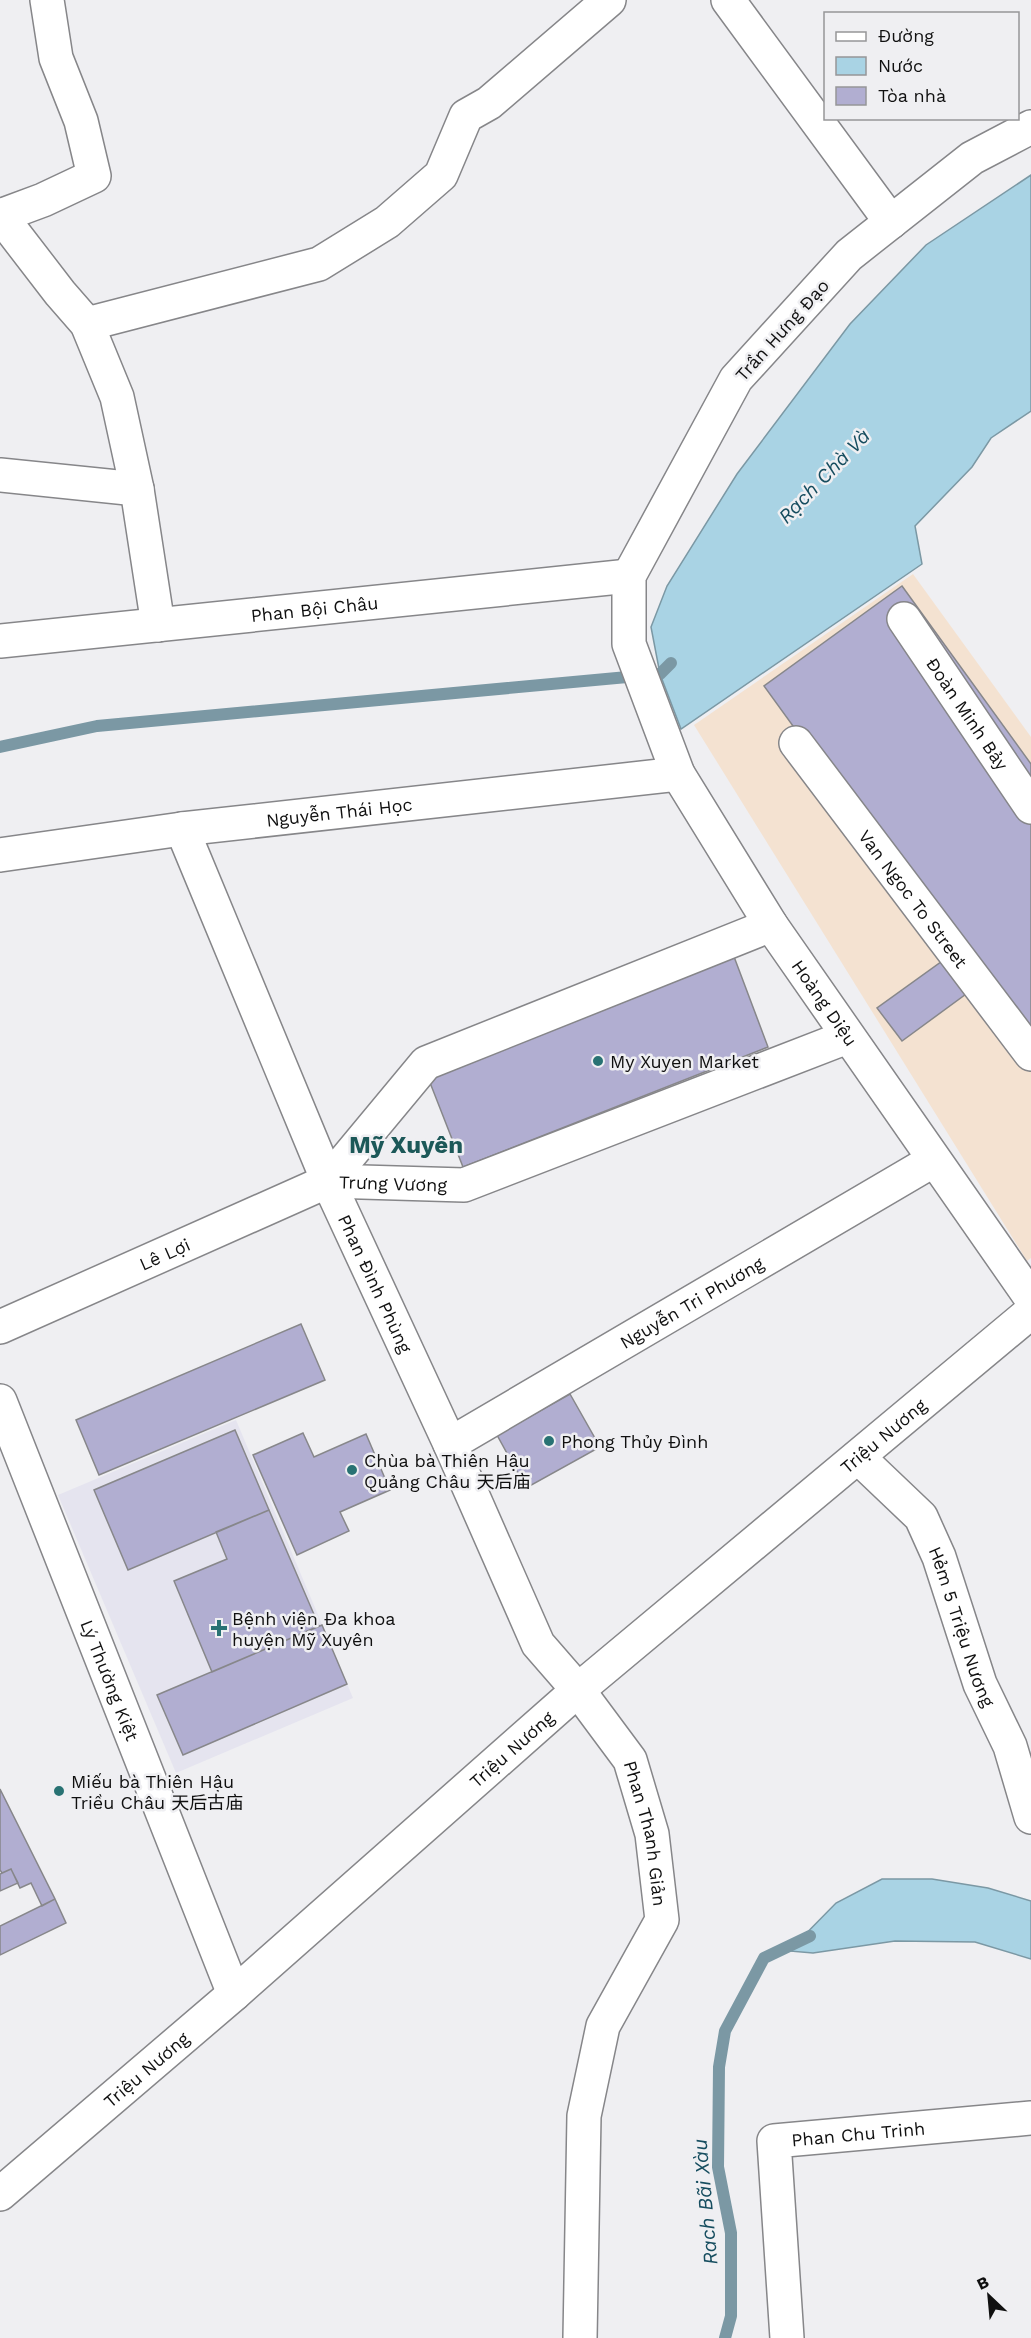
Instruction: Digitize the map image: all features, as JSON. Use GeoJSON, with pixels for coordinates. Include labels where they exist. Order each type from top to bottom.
{"type":"FeatureCollection","features":[{"type":"Feature","properties":{"kind":"street"},"geometry":{"type":"LineString","coordinates":[[47,0],[56,58],[81,121],[94,176],[43,200],[0,215],[87,324],[117,397],[136,489],[158,625]]}},
{"type":"Feature","properties":{"kind":"street"},"geometry":{"type":"LineString","coordinates":[[87,324],[319,264],[387,222],[441,175],[466,116],[489,103],[609,0]]}},
{"type":"Feature","properties":{"kind":"street"},"geometry":{"type":"LineString","coordinates":[[728,0],[891,222]]}},
{"type":"Feature","properties":{"kind":"street","name":"Trần Hưng Đạo"},"geometry":{"type":"LineString","coordinates":[[629,644],[629,576],[736,379],[849,255],[972,158],[1031,127]]}},
{"type":"Feature","properties":{"kind":"street"},"geometry":{"type":"LineString","coordinates":[[0,475],[136,489]]}},
{"type":"Feature","properties":{"kind":"street","name":"Phan Bội Châu"},"geometry":{"type":"LineString","coordinates":[[0,641],[629,576]]}},
{"type":"Feature","properties":{"kind":"street","name":"Đoàn Minh Bảy"},"geometry":{"type":"LineString","coordinates":[[904,619],[1031,807]]}},
{"type":"Feature","properties":{"kind":"street","name":"Hoàng Diệu"},"geometry":{"type":"LineString","coordinates":[[629,644],[678,774],[771,925],[1031,1298]]}},
{"type":"Feature","properties":{"kind":"street","name":"Van Ngoc To Street"},"geometry":{"type":"LineString","coordinates":[[796,743],[1031,1054]]}},
{"type":"Feature","properties":{"kind":"street","name":"Nguyễn Thái Học"},"geometry":{"type":"LineString","coordinates":[[0,855],[182,829],[678,774]]}},
{"type":"Feature","properties":{"kind":"street","name":"Phan Đình Phùng"},"geometry":{"type":"LineString","coordinates":[[182,829],[328,1181],[450,1444],[537,1644],[578,1690]]}},
{"type":"Feature","properties":{"kind":"street","name":"Trưng Vương"},"geometry":{"type":"LineString","coordinates":[[328,1181],[426,1063],[771,925]]}},
{"type":"Feature","properties":{"kind":"street","name":"Trưng Vương"},"geometry":{"type":"LineString","coordinates":[[328,1181],[464,1185],[847,1037]]}},
{"type":"Feature","properties":{"kind":"street","name":"Nguyễn Tri Phương"},"geometry":{"type":"LineString","coordinates":[[450,1444],[934,1160]]}},
{"type":"Feature","properties":{"kind":"street","name":"Lê Lợi"},"geometry":{"type":"LineString","coordinates":[[0,1327],[328,1181]]}},
{"type":"Feature","properties":{"kind":"street","name":"Triệu Nương"},"geometry":{"type":"LineString","coordinates":[[0,2194],[234,1994],[578,1690],[1031,1312]]}},
{"type":"Feature","properties":{"kind":"street","name":"Lý Thường Kiệt"},"geometry":{"type":"LineString","coordinates":[[0,1401],[234,1994]]}},
{"type":"Feature","properties":{"kind":"street","name":"Hẻm 5 Triệu Nương"},"geometry":{"type":"LineString","coordinates":[[858,1457],[921,1517],[939,1557],[980,1684],[1010,1746],[1031,1817]]}},
{"type":"Feature","properties":{"kind":"street","name":"Phan Thanh Giản"},"geometry":{"type":"LineString","coordinates":[[578,1690],[630,1760],[652,1834],[662,1920],[603,2026],[584,2116],[580,2338]]}},
{"type":"Feature","properties":{"kind":"street","name":"Phan Chu Trinh"},"geometry":{"type":"LineString","coordinates":[[787,2338],[774,2141],[1031,2118]]}},
{"type":"Feature","properties":{"kind":"shaded area"},"geometry":{"type":"Polygon","coordinates":[[[913,574],[1031,737],[1031,1258],[1027,1261],[694,725],[913,574]]]}},
{"type":"Feature","properties":{"kind":"shaded area","name":"Bệnh viện Đa khoa huyện Mỹ Xuyên"},"geometry":{"type":"Polygon","coordinates":[[[236,1420],[353,1698],[176,1773],[58,1495],[236,1420]]]}},
{"type":"Feature","properties":{"kind":"water","name":"Rạch Chà Và"},"geometry":{"type":"Polygon","coordinates":[[[1031,175],[1031,411],[991,438],[972,467],[915,526],[922,564],[681,729],[660,674],[651,627],[667,586],[737,474],[850,324],[926,245],[1031,175]]]}},
{"type":"Feature","properties":{"kind":"water"},"geometry":{"type":"Polygon","coordinates":[[[882,1879],[932,1879],[988,1888],[1031,1901],[1031,1959],[975,1942],[895,1941],[813,1953],[789,1951],[836,1903],[882,1879]]]}},
{"type":"Feature","properties":{"kind":"building"},"geometry":{"type":"Polygon","coordinates":[[[902,586],[1031,764],[1031,1068],[973,989],[902,1041],[877,1008],[956,951],[764,686],[902,586]]]}},
{"type":"Feature","properties":{"kind":"building","name":"My Xuyen Market"},"geometry":{"type":"Polygon","coordinates":[[[733,954],[768,1047],[463,1167],[427,1075],[733,954]]]}},
{"type":"Feature","properties":{"kind":"building"},"geometry":{"type":"Polygon","coordinates":[[[301,1324],[325,1380],[99,1475],[76,1420],[301,1324]]]}},
{"type":"Feature","properties":{"kind":"building","name":"Phong Thủy Đình"},"geometry":{"type":"Polygon","coordinates":[[[570,1394],[600,1447],[526,1488],[497,1435],[570,1394]]]}},
{"type":"Feature","properties":{"kind":"building"},"geometry":{"type":"Polygon","coordinates":[[[235,1430],[269,1510],[128,1570],[94,1490],[235,1430]]]}},
{"type":"Feature","properties":{"kind":"building"},"geometry":{"type":"Polygon","coordinates":[[[303,1433],[314,1457],[366,1434],[390,1490],[340,1512],[349,1531],[297,1555],[253,1455],[303,1433]]]}},
{"type":"Feature","properties":{"kind":"building"},"geometry":{"type":"Polygon","coordinates":[[[269,1510],[319,1626],[212,1672],[174,1581],[227,1559],[216,1532],[269,1510]]]}},
{"type":"Feature","properties":{"kind":"building"},"geometry":{"type":"Polygon","coordinates":[[[322,1625],[347,1684],[183,1755],[157,1695],[322,1625]]]}},
{"type":"Feature","properties":{"kind":"building"},"geometry":{"type":"Polygon","coordinates":[[[0,1789],[55,1899],[42,1906],[31,1883],[20,1888],[11,1869],[2,1873],[0,1870],[0,1789]]]}},
{"type":"Feature","properties":{"kind":"building"},"geometry":{"type":"Polygon","coordinates":[[[11,1869],[18,1883],[0,1891],[0,1874],[11,1869]]]}},
{"type":"Feature","properties":{"kind":"building"},"geometry":{"type":"Polygon","coordinates":[[[55,1899],[66,1923],[0,1955],[0,1926],[55,1899]]]}},
{"type":"Feature","properties":{"kind":"waterway"},"geometry":{"type":"LineString","coordinates":[[0,747],[97,726],[660,674],[671,663]]}},
{"type":"Feature","properties":{"kind":"waterway","name":"Rach Bãi Xàu"},"geometry":{"type":"LineString","coordinates":[[725,2338],[731,2316],[731,2233],[718,2167],[719,2067],[725,2031],[764,1958],[810,1936]]}},
{"type":"Feature","properties":{"kind":"place","name":"My Xuyen Market"},"geometry":{"type":"Point","coordinates":[598,1061]}},
{"type":"Feature","properties":{"kind":"place","name":"Phong Thủy Đình"},"geometry":{"type":"Point","coordinates":[549,1441]}},
{"type":"Feature","properties":{"kind":"place","name":"Chùa bà Thiên Hậu Quảng Châu 天后庙"},"geometry":{"type":"Point","coordinates":[352,1470]}},
{"type":"Feature","properties":{"kind":"place","name":"Bệnh viện Đa khoa huyện Mỹ Xuyên"},"geometry":{"type":"Point","coordinates":[219,1628]}},
{"type":"Feature","properties":{"kind":"place","name":"Miếu bà Thiên Hậu Triều Châu 天后古庙"},"geometry":{"type":"Point","coordinates":[59,1791]}},
{"type":"Feature","properties":{"kind":"district","name":"Mỹ Xuyên"},"geometry":{"type":"Point","coordinates":[406,1145]}}]}
